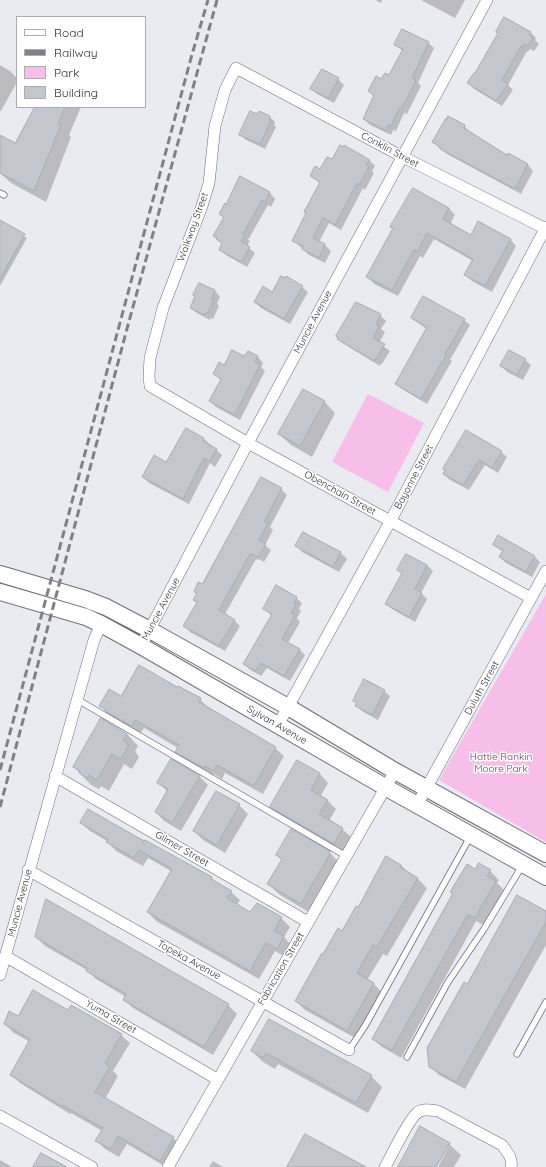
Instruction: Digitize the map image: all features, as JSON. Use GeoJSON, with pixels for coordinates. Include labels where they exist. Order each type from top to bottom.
{"type":"FeatureCollection","features":[{"type":"Feature","properties":{"kind":"main road","name":"Sylvan Avenue"},"geometry":{"type":"LineString","coordinates":[[0,574],[85,599],[106,607],[288,707],[395,770],[546,854]]}},
{"type":"Feature","properties":{"kind":"main road","name":"Sylvan Avenue"},"geometry":{"type":"LineString","coordinates":[[0,592],[70,612],[100,624],[142,646],[385,787],[546,877]]}},
{"type":"Feature","properties":{"kind":"street","name":"Muncie Avenue"},"geometry":{"type":"LineString","coordinates":[[142,646],[248,443],[487,0]]}},
{"type":"Feature","properties":{"kind":"street","name":"Conklin Street"},"geometry":{"type":"LineString","coordinates":[[236,68],[403,157],[546,228]]}},
{"type":"Feature","properties":{"kind":"street","name":"Walkway Street"},"geometry":{"type":"LineString","coordinates":[[150,386],[148,376],[150,358],[163,308],[202,206],[209,183],[215,126],[225,90],[236,68]]}},
{"type":"Feature","properties":{"kind":"street","name":"Bayonne Street"},"geometry":{"type":"LineString","coordinates":[[278,725],[391,520],[546,228]]}},
{"type":"Feature","properties":{"kind":"street","name":"Obenchain Street"},"geometry":{"type":"LineString","coordinates":[[150,386],[248,443],[531,598]]}},
{"type":"Feature","properties":{"kind":"street","name":"Duluth Street"},"geometry":{"type":"LineString","coordinates":[[417,805],[531,598],[545,576]]}},
{"type":"Feature","properties":{"kind":"street","name":"Muncie Avenue"},"geometry":{"type":"LineString","coordinates":[[0,975],[28,870],[94,640],[100,624]]}},
{"type":"Feature","properties":{"kind":"street","name":"Fabrication Street"},"geometry":{"type":"LineString","coordinates":[[168,1167],[395,770]]}},
{"type":"Feature","properties":{"kind":"street","name":"Gilmer Street"},"geometry":{"type":"LineString","coordinates":[[55,776],[308,922]]}},
{"type":"Feature","properties":{"kind":"street","name":"Topeka Avenue"},"geometry":{"type":"LineString","coordinates":[[28,870],[349,1050]]}},
{"type":"Feature","properties":{"kind":"street","name":"Yuma Street"},"geometry":{"type":"LineString","coordinates":[[5,956],[218,1079]]}},
{"type":"Feature","properties":{"kind":"street"},"geometry":{"type":"LineString","coordinates":[[385,1167],[411,1119],[417,1112],[426,1110],[438,1111],[502,1145],[509,1154],[512,1163],[511,1167]]}},
{"type":"Feature","properties":{"kind":"street"},"geometry":{"type":"LineString","coordinates":[[0,1116],[92,1167]]}},
{"type":"Feature","properties":{"kind":"lane"},"geometry":{"type":"LineString","coordinates":[[78,700],[346,856]]}},
{"type":"Feature","properties":{"kind":"lane"},"geometry":{"type":"LineString","coordinates":[[349,1050],[365,1026],[471,835]]}},
{"type":"Feature","properties":{"kind":"lane"},"geometry":{"type":"LineString","coordinates":[[407,1056],[448,982],[484,929],[523,864]]}},
{"type":"Feature","properties":{"kind":"lane"},"geometry":{"type":"LineString","coordinates":[[517,1054],[546,1002]]}},
{"type":"Feature","properties":{"kind":"green space"},"geometry":{"type":"Polygon","coordinates":[[[368,394],[424,423],[388,492],[332,462],[368,394]]]}},
{"type":"Feature","properties":{"kind":"green space","name":"Hattie Rankin Moore Park"},"geometry":{"type":"Polygon","coordinates":[[[546,594],[546,842],[439,780],[546,594]]]}},
{"type":"Feature","properties":{"kind":"building"},"geometry":{"type":"Polygon","coordinates":[[[504,17],[531,32],[529,35],[533,37],[528,46],[524,44],[522,47],[521,46],[502,80],[508,84],[496,101],[467,83],[475,73],[498,33],[496,32],[504,17]]]}},
{"type":"Feature","properties":{"kind":"building"},"geometry":{"type":"Polygon","coordinates":[[[402,29],[429,42],[412,78],[416,80],[408,97],[401,109],[399,108],[391,126],[388,125],[385,130],[363,119],[374,95],[368,91],[376,76],[381,79],[385,73],[389,75],[403,49],[394,45],[402,29]]]}},
{"type":"Feature","properties":{"kind":"building"},"geometry":{"type":"Polygon","coordinates":[[[322,69],[339,78],[328,98],[310,89],[322,69]]]}},
{"type":"Feature","properties":{"kind":"building"},"geometry":{"type":"Polygon","coordinates":[[[34,108],[65,108],[58,124],[61,125],[34,191],[0,173],[0,135],[15,143],[34,108]]]}},
{"type":"Feature","properties":{"kind":"building"},"geometry":{"type":"Polygon","coordinates":[[[250,111],[257,114],[259,111],[270,116],[269,120],[271,121],[260,144],[239,135],[250,111]]]}},
{"type":"Feature","properties":{"kind":"building"},"geometry":{"type":"Polygon","coordinates":[[[448,116],[465,125],[464,128],[507,155],[508,153],[528,164],[515,189],[440,149],[440,147],[432,142],[448,116]]]}},
{"type":"Feature","properties":{"kind":"building"},"geometry":{"type":"Polygon","coordinates":[[[340,145],[343,147],[344,145],[370,160],[366,165],[369,167],[359,185],[357,183],[335,225],[323,218],[313,238],[325,244],[319,258],[302,249],[303,246],[292,241],[306,213],[304,212],[320,182],[310,176],[315,166],[320,169],[327,157],[332,159],[340,145]]]}},
{"type":"Feature","properties":{"kind":"building"},"geometry":{"type":"Polygon","coordinates":[[[240,176],[270,192],[265,202],[262,200],[243,234],[245,235],[241,241],[250,247],[241,262],[219,250],[222,243],[213,236],[224,217],[219,214],[225,203],[226,204],[240,176]]]}},
{"type":"Feature","properties":{"kind":"building"},"geometry":{"type":"Polygon","coordinates":[[[413,188],[449,208],[443,219],[471,235],[478,221],[511,239],[485,286],[464,275],[473,259],[427,233],[417,252],[414,250],[392,290],[366,277],[393,228],[390,227],[413,188]]]}},
{"type":"Feature","properties":{"kind":"building"},"geometry":{"type":"Polygon","coordinates":[[[0,220],[25,234],[0,279],[0,220]]]}},
{"type":"Feature","properties":{"kind":"building"},"geometry":{"type":"Polygon","coordinates":[[[281,276],[285,278],[286,276],[303,286],[284,319],[254,302],[263,286],[272,292],[281,276]]]}},
{"type":"Feature","properties":{"kind":"building"},"geometry":{"type":"Polygon","coordinates":[[[199,283],[215,290],[211,299],[214,300],[207,314],[205,313],[204,315],[190,308],[195,296],[193,295],[199,283]]]}},
{"type":"Feature","properties":{"kind":"building"},"geometry":{"type":"Polygon","coordinates":[[[423,296],[465,319],[421,399],[395,384],[427,327],[411,318],[423,296]]]}},
{"type":"Feature","properties":{"kind":"building"},"geometry":{"type":"Polygon","coordinates":[[[356,302],[381,314],[376,324],[379,326],[373,338],[385,344],[374,361],[337,339],[338,337],[336,336],[356,302]]]}},
{"type":"Feature","properties":{"kind":"building"},"geometry":{"type":"Polygon","coordinates":[[[232,350],[244,356],[248,351],[258,356],[255,362],[260,365],[235,415],[209,401],[221,379],[213,374],[219,362],[224,365],[232,350]]]}},
{"type":"Feature","properties":{"kind":"building"},"geometry":{"type":"Polygon","coordinates":[[[509,350],[526,359],[517,375],[500,366],[509,350]]]}},
{"type":"Feature","properties":{"kind":"building"},"geometry":{"type":"Polygon","coordinates":[[[303,389],[325,401],[300,446],[278,434],[303,389]]]}},
{"type":"Feature","properties":{"kind":"building"},"geometry":{"type":"Polygon","coordinates":[[[186,428],[204,438],[203,441],[217,449],[209,462],[204,458],[183,499],[142,477],[154,455],[166,462],[186,428]]]}},
{"type":"Feature","properties":{"kind":"building"},"geometry":{"type":"Polygon","coordinates":[[[466,430],[502,451],[492,468],[479,460],[463,485],[443,474],[445,470],[443,469],[466,430]]]}},
{"type":"Feature","properties":{"kind":"building"},"geometry":{"type":"Polygon","coordinates":[[[261,477],[282,488],[264,521],[268,523],[259,540],[266,544],[258,557],[250,554],[219,610],[235,620],[219,646],[183,626],[197,602],[193,600],[197,593],[194,592],[198,582],[202,584],[261,477]]]}},
{"type":"Feature","properties":{"kind":"building"},"geometry":{"type":"Polygon","coordinates":[[[303,532],[341,552],[333,567],[295,546],[303,532]]]}},
{"type":"Feature","properties":{"kind":"building"},"geometry":{"type":"Polygon","coordinates":[[[498,535],[535,556],[526,572],[499,557],[503,550],[493,545],[498,535]]]}},
{"type":"Feature","properties":{"kind":"building"},"geometry":{"type":"Polygon","coordinates":[[[406,554],[427,565],[415,589],[422,593],[409,617],[385,604],[402,573],[397,570],[406,554]]]}},
{"type":"Feature","properties":{"kind":"building"},"geometry":{"type":"Polygon","coordinates":[[[276,585],[297,597],[294,603],[296,604],[291,613],[295,615],[282,639],[300,649],[284,676],[261,663],[255,671],[243,664],[272,614],[263,609],[276,585]]]}},
{"type":"Feature","properties":{"kind":"building"},"geometry":{"type":"Polygon","coordinates":[[[139,665],[177,687],[178,686],[201,698],[199,702],[276,747],[254,786],[217,765],[213,771],[205,766],[204,768],[175,752],[179,745],[135,720],[132,726],[99,706],[109,689],[121,696],[139,665]]]}},
{"type":"Feature","properties":{"kind":"building"},"geometry":{"type":"Polygon","coordinates":[[[364,679],[385,690],[372,715],[355,706],[357,703],[353,701],[364,679]]]}},
{"type":"Feature","properties":{"kind":"building"},"geometry":{"type":"Polygon","coordinates":[[[101,718],[127,734],[123,740],[129,745],[121,759],[112,754],[97,780],[89,775],[87,778],[73,767],[101,718]]]}},
{"type":"Feature","properties":{"kind":"building"},"geometry":{"type":"Polygon","coordinates":[[[171,759],[200,776],[172,823],[155,812],[168,789],[157,783],[171,759]]]}},
{"type":"Feature","properties":{"kind":"building"},"geometry":{"type":"Polygon","coordinates":[[[297,760],[320,773],[311,790],[328,800],[319,814],[343,828],[334,844],[270,807],[297,760]]]}},
{"type":"Feature","properties":{"kind":"building"},"geometry":{"type":"Polygon","coordinates":[[[216,791],[240,804],[217,845],[193,831],[216,791]]]}},
{"type":"Feature","properties":{"kind":"building"},"geometry":{"type":"Polygon","coordinates":[[[88,809],[144,841],[143,843],[145,840],[212,877],[211,879],[232,891],[227,898],[250,912],[257,903],[282,917],[274,931],[284,936],[277,949],[266,943],[250,971],[147,912],[172,869],[139,850],[134,858],[106,842],[108,839],[80,823],[88,809]]]}},
{"type":"Feature","properties":{"kind":"building"},"geometry":{"type":"Polygon","coordinates":[[[291,829],[330,851],[330,854],[301,904],[267,884],[282,859],[276,855],[291,829]]]}},
{"type":"Feature","properties":{"kind":"building"},"geometry":{"type":"Polygon","coordinates":[[[386,856],[418,878],[377,947],[373,945],[357,973],[374,983],[347,1031],[295,1001],[338,928],[342,931],[356,906],[358,907],[386,856]]]}},
{"type":"Feature","properties":{"kind":"building"},"geometry":{"type":"Polygon","coordinates":[[[479,863],[491,870],[487,876],[496,881],[475,918],[468,914],[392,1050],[372,1039],[453,893],[450,892],[467,864],[475,869],[479,863]]]}},
{"type":"Feature","properties":{"kind":"building"},"geometry":{"type":"Polygon","coordinates":[[[517,895],[546,911],[546,922],[456,1082],[429,1067],[427,1048],[464,982],[467,984],[517,895]]]}},
{"type":"Feature","properties":{"kind":"building"},"geometry":{"type":"Polygon","coordinates":[[[46,899],[229,1004],[204,1047],[123,1000],[126,994],[86,971],[87,968],[35,937],[46,899]]]}},
{"type":"Feature","properties":{"kind":"building"},"geometry":{"type":"Polygon","coordinates":[[[33,990],[68,1010],[71,1005],[122,1034],[105,1063],[110,1067],[95,1092],[174,1137],[160,1161],[118,1136],[111,1149],[95,1141],[103,1128],[62,1105],[61,1106],[10,1075],[30,1039],[4,1024],[9,1011],[18,1016],[33,990]]]}},
{"type":"Feature","properties":{"kind":"building"},"geometry":{"type":"Polygon","coordinates":[[[269,1019],[372,1075],[356,1103],[266,1053],[263,1058],[251,1051],[269,1019]]]}},
{"type":"Feature","properties":{"kind":"building"},"geometry":{"type":"Polygon","coordinates":[[[420,1126],[450,1143],[436,1167],[398,1167],[420,1126]]]}},
{"type":"Feature","properties":{"kind":"building"},"geometry":{"type":"Polygon","coordinates":[[[305,1134],[366,1167],[287,1167],[305,1134]]]}},
{"type":"Feature","properties":{"kind":"building"},"geometry":{"type":"Polygon","coordinates":[[[41,1153],[67,1167],[33,1167],[41,1153]]]}},
{"type":"Feature","properties":{"kind":"railway"},"geometry":{"type":"LineString","coordinates":[[0,770],[191,58],[208,0]]}},
{"type":"Feature","properties":{"kind":"railway"},"geometry":{"type":"LineString","coordinates":[[0,807],[128,325],[217,0]]}}]}
